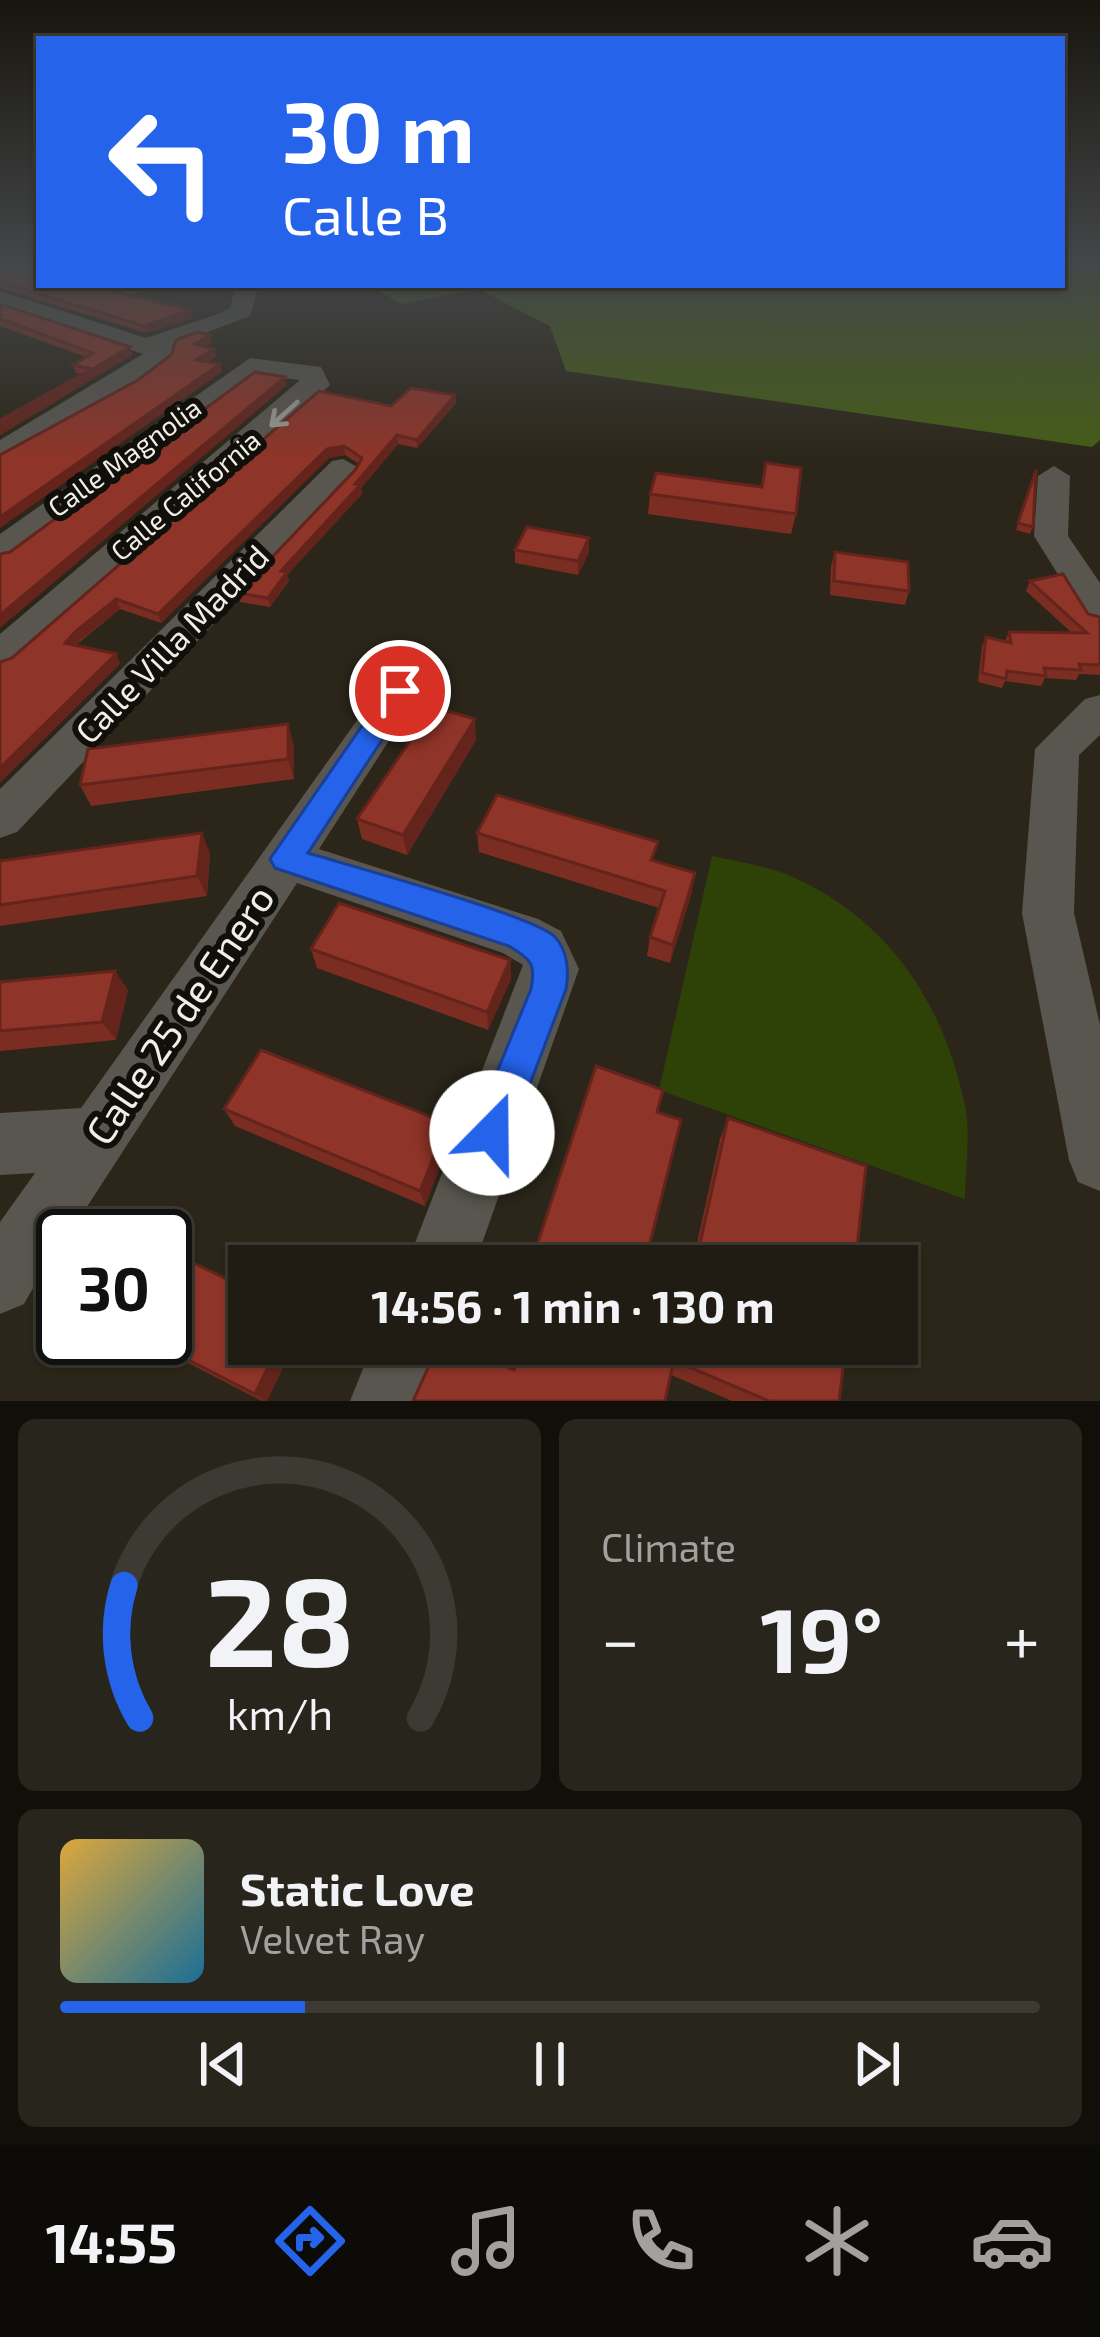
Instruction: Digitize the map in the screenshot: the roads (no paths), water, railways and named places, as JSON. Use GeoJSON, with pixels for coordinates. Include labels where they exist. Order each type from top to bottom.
{"type":"FeatureCollection","features":[{"type":"Feature","properties":{"kind":"street"},"geometry":{"type":"LineString","coordinates":[[99,330],[156,349]]}},
{"type":"Feature","properties":{"kind":"street"},"geometry":{"type":"LineString","coordinates":[[0,453],[128,379],[176,334],[201,330]]}},
{"type":"Feature","properties":{"kind":"street","name":"Calle Magnolia"},"geometry":{"type":"LineString","coordinates":[[0,550],[250,366]]}},
{"type":"Feature","properties":{"kind":"street","name":"Calle California"},"geometry":{"type":"LineString","coordinates":[[0,655],[316,385],[311,373],[250,366]]}},
{"type":"Feature","properties":{"kind":"street","name":"Calle Villa Madrid"},"geometry":{"type":"LineString","coordinates":[[0,819],[343,468]]}},
{"type":"Feature","properties":{"kind":"street"},"geometry":{"type":"LineString","coordinates":[[1054,476],[1051,536],[1100,612]]}},
{"type":"Feature","properties":{"kind":"street","name":"Calle 25 de Enero"},"geometry":{"type":"LineString","coordinates":[[0,1280],[400,691]]}},
{"type":"Feature","properties":{"kind":"street"},"geometry":{"type":"LineString","coordinates":[[1100,710],[1057,749],[1048,913],[1100,1160]]}},
{"type":"Feature","properties":{"kind":"street"},"geometry":{"type":"LineString","coordinates":[[286,859],[519,935],[542,948],[552,969],[448,1245]]}},
{"type":"Feature","properties":{"kind":"street"},"geometry":{"type":"LineString","coordinates":[[0,1144],[95,1138]]}},
{"type":"Feature","properties":{"kind":"street"},"geometry":{"type":"LineString","coordinates":[[387,1401],[401,1365]]}}]}
